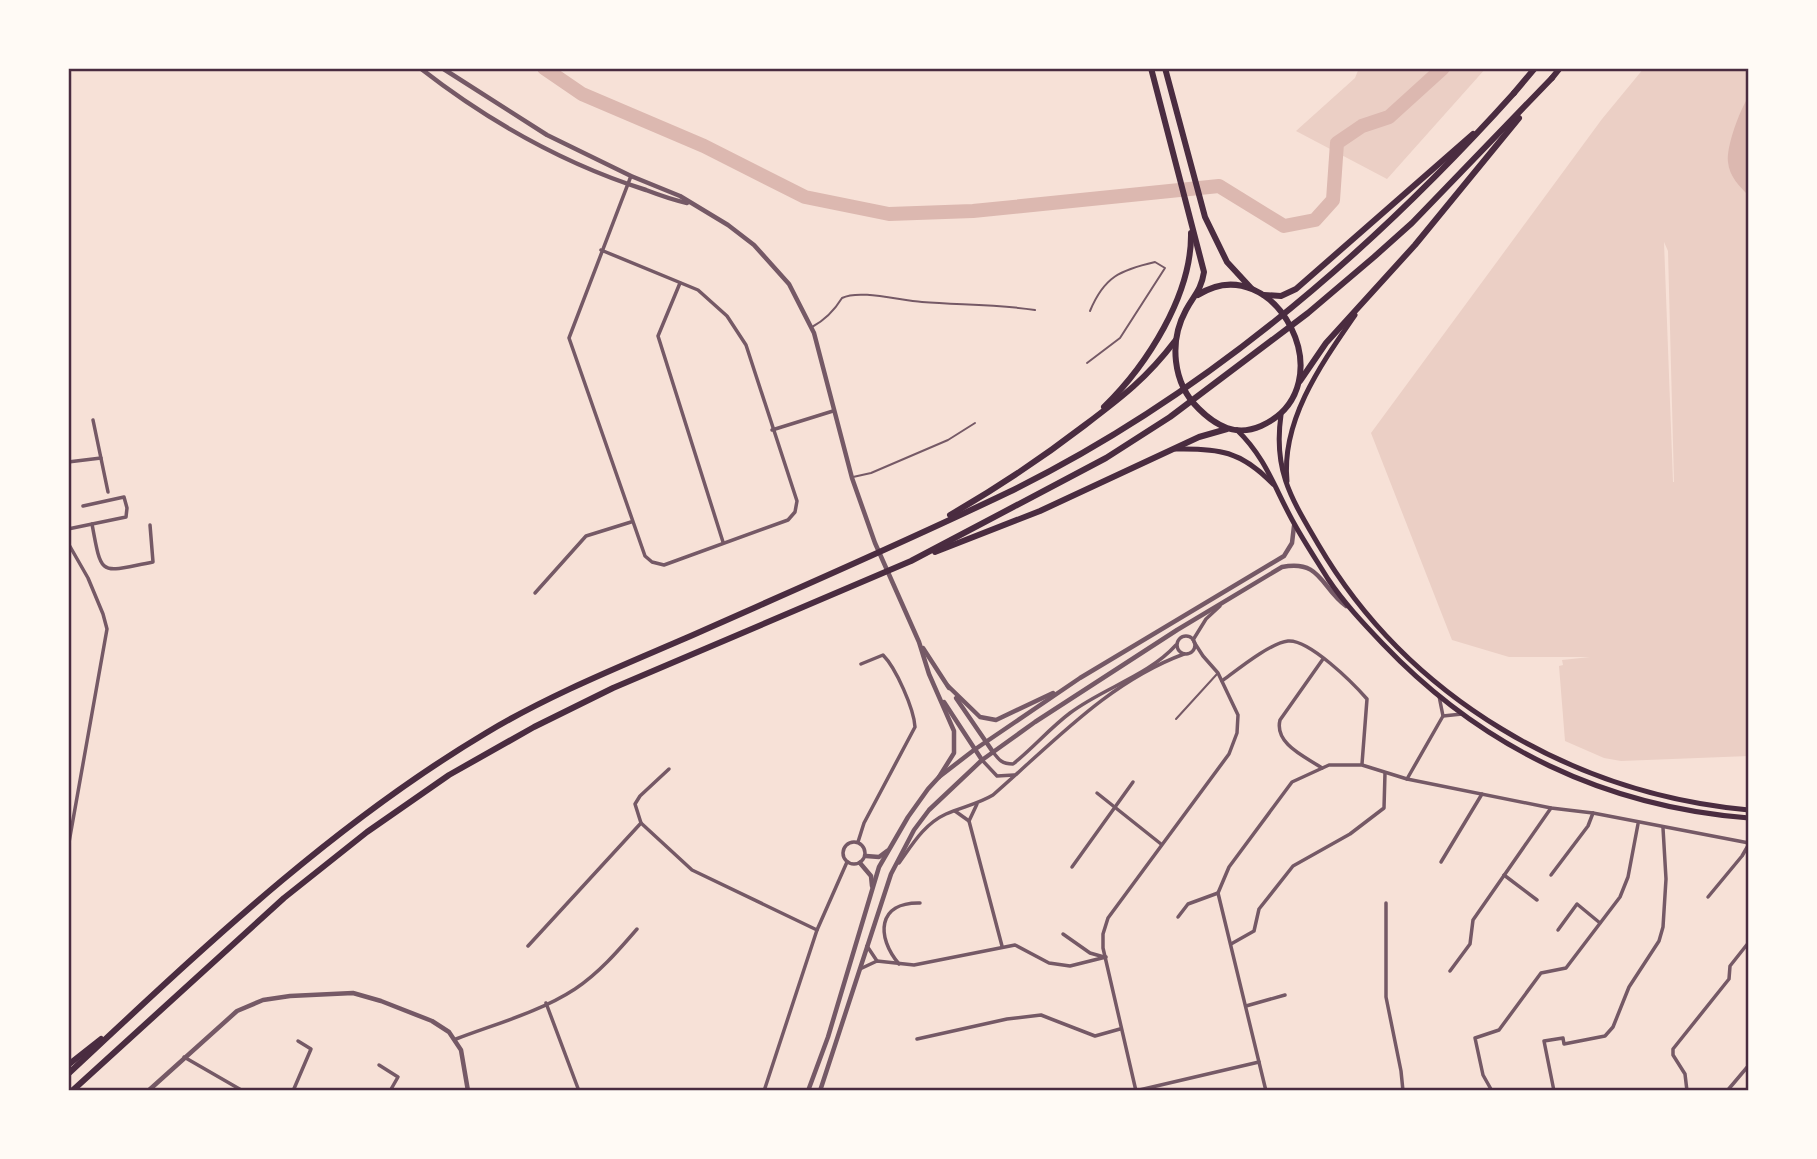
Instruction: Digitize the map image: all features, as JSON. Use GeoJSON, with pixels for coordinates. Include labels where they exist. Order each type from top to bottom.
{"type":"FeatureCollection","features":[{"type":"Feature","properties":{"kind":"main road"},"geometry":{"type":"LineString","coordinates":[[1151,68],[1204,272],[1198,295]]}},
{"type":"Feature","properties":{"kind":"main road"},"geometry":{"type":"LineString","coordinates":[[1165,68],[1205,217],[1227,262],[1252,289],[1264,295],[1279,309],[1293,329],[1300,356],[1299,382]]}},
{"type":"Feature","properties":{"kind":"main road"},"geometry":{"type":"LineString","coordinates":[[68,1074],[231,924],[318,850],[384,800],[488,732],[536,706],[1013,490],[1111,435],[1166,400],[1297,305],[1366,244],[1453,161],[1535,68]]}},
{"type":"Feature","properties":{"kind":"main road"},"geometry":{"type":"LineString","coordinates":[[72,1091],[284,898],[367,832],[449,775],[534,727],[612,688],[911,561],[1040,511],[1208,434],[1227,429],[1256,428],[1281,415],[1293,398],[1299,382],[1326,343],[1415,245],[1560,68]]}},
{"type":"Feature","properties":{"kind":"main road"},"geometry":{"type":"LineString","coordinates":[[911,561],[1106,458],[1170,416],[1308,313],[1412,223],[1552,78]]}},
{"type":"Feature","properties":{"kind":"main road"},"geometry":{"type":"LineString","coordinates":[[1264,295],[1281,296],[1296,289],[1316,273],[1441,163],[1514,93]]}},
{"type":"Feature","properties":{"kind":"main road"},"geometry":{"type":"LineString","coordinates":[[1089,422],[1125,385],[1154,345],[1184,280],[1189,262],[1191,220]]}},
{"type":"Feature","properties":{"kind":"main road"},"geometry":{"type":"LineString","coordinates":[[1227,429],[1208,417],[1187,394],[1178,373],[1174,352],[1176,340],[1185,311],[1198,295],[1213,287],[1252,289]]}},
{"type":"Feature","properties":{"kind":"main road"},"geometry":{"type":"LineString","coordinates":[[1288,491],[1287,454],[1294,424],[1325,359],[1362,304]]}},
{"type":"Feature","properties":{"kind":"main road"},"geometry":{"type":"LineString","coordinates":[[912,537],[1041,459],[1143,380],[1176,340]]}},
{"type":"Feature","properties":{"kind":"main road"},"geometry":{"type":"LineString","coordinates":[[1281,415],[1279,458],[1288,491],[1328,560],[1361,607],[1412,661],[1458,699],[1502,730],[1538,751],[1584,772],[1670,798],[1749,810]]}},
{"type":"Feature","properties":{"kind":"main road"},"geometry":{"type":"LineString","coordinates":[[1237,430],[1252,444],[1265,463],[1295,525],[1350,608],[1407,668],[1439,696],[1534,760],[1582,781],[1648,803],[1749,818]]}},
{"type":"Feature","properties":{"kind":"main road"},"geometry":{"type":"LineString","coordinates":[[1175,449],[1206,448],[1229,453],[1255,465],[1277,488]]}},
{"type":"Feature","properties":{"kind":"main road"},"geometry":{"type":"LineString","coordinates":[[68,1065],[117,1028]]}},
{"type":"Feature","properties":{"kind":"street"},"geometry":{"type":"LineString","coordinates":[[420,68],[460,98],[536,145],[627,184],[691,204]]}},
{"type":"Feature","properties":{"kind":"street"},"geometry":{"type":"LineString","coordinates":[[442,68],[537,129],[631,176],[680,196],[728,225],[754,244],[789,284],[812,327],[852,478],[874,543],[919,642],[954,731],[956,743],[954,753],[908,817],[879,867],[828,1037],[808,1091]]}},
{"type":"Feature","properties":{"kind":"street"},"geometry":{"type":"LineString","coordinates":[[601,250],[698,290],[727,316],[746,345],[797,501],[795,512],[788,520],[664,565],[652,562],[645,556],[569,338],[601,250],[631,176]]}},
{"type":"Feature","properties":{"kind":"street"},"geometry":{"type":"LineString","coordinates":[[680,283],[658,337],[723,542]]}},
{"type":"Feature","properties":{"kind":"street"},"geometry":{"type":"LineString","coordinates":[[772,430],[833,411]]}},
{"type":"Feature","properties":{"kind":"street"},"geometry":{"type":"LineString","coordinates":[[93,420],[108,492]]}},
{"type":"Feature","properties":{"kind":"street"},"geometry":{"type":"LineString","coordinates":[[68,462],[102,458]]}},
{"type":"Feature","properties":{"kind":"street"},"geometry":{"type":"LineString","coordinates":[[68,529],[126,517],[124,497],[83,506]]}},
{"type":"Feature","properties":{"kind":"street"},"geometry":{"type":"LineString","coordinates":[[535,593],[586,536],[632,522]]}},
{"type":"Feature","properties":{"kind":"street"},"geometry":{"type":"LineString","coordinates":[[92,524],[99,560],[104,567],[111,570],[153,562],[150,525]]}},
{"type":"Feature","properties":{"kind":"street"},"geometry":{"type":"LineString","coordinates":[[939,777],[1063,688],[1284,556],[1292,543],[1295,525]]}},
{"type":"Feature","properties":{"kind":"street"},"geometry":{"type":"LineString","coordinates":[[68,545],[88,578],[107,629],[68,848]]}},
{"type":"Feature","properties":{"kind":"street"},"geometry":{"type":"LineString","coordinates":[[820,1091],[891,874],[914,830],[929,810],[982,760],[1076,694],[1282,567],[1294,565],[1313,570],[1338,600],[1350,608]]}},
{"type":"Feature","properties":{"kind":"street"},"geometry":{"type":"LineString","coordinates":[[891,874],[920,833],[944,815],[977,804],[993,795],[1083,712],[1134,680],[1194,648],[1194,641],[1206,619],[1226,601]]}},
{"type":"Feature","properties":{"kind":"street"},"geometry":{"type":"LineString","coordinates":[[919,642],[993,752],[1000,761],[1013,764],[1072,712],[1168,654],[1178,639],[1189,636],[1194,641],[1218,673],[1238,715],[1237,733],[1229,754],[1108,918],[1103,934],[1106,957],[1135,1091],[1259,1062]]}},
{"type":"Feature","properties":{"kind":"street"},"geometry":{"type":"LineString","coordinates":[[1222,681],[1259,654],[1287,641],[1303,644],[1367,699],[1362,765]]}},
{"type":"Feature","properties":{"kind":"street"},"geometry":{"type":"LineString","coordinates":[[1176,645],[1186,654],[1203,656]]}},
{"type":"Feature","properties":{"kind":"street"},"geometry":{"type":"LineString","coordinates":[[858,842],[864,823],[915,727],[910,707],[890,662],[883,655],[861,664]]}},
{"type":"Feature","properties":{"kind":"street"},"geometry":{"type":"LineString","coordinates":[[1322,659],[1280,720],[1279,726],[1282,739],[1287,744],[1322,768]]}},
{"type":"Feature","properties":{"kind":"street"},"geometry":{"type":"LineString","coordinates":[[948,686],[980,717],[996,720],[1063,688]]}},
{"type":"Feature","properties":{"kind":"street"},"geometry":{"type":"LineString","coordinates":[[938,692],[974,750],[997,776],[1016,775]]}},
{"type":"Feature","properties":{"kind":"street"},"geometry":{"type":"LineString","coordinates":[[1407,779],[1443,716],[1439,696]]}},
{"type":"Feature","properties":{"kind":"street"},"geometry":{"type":"LineString","coordinates":[[1443,716],[1463,713]]}},
{"type":"Feature","properties":{"kind":"street"},"geometry":{"type":"LineString","coordinates":[[1266,1091],[1218,893],[1229,867],[1292,782],[1322,768],[1329,765],[1362,765],[1407,779],[1749,844],[1708,897]]}},
{"type":"Feature","properties":{"kind":"street"},"geometry":{"type":"LineString","coordinates":[[669,769],[635,804],[641,823],[692,870],[817,930]]}},
{"type":"Feature","properties":{"kind":"street"},"geometry":{"type":"LineString","coordinates":[[1231,944],[1254,931],[1259,909],[1293,866],[1350,834],[1384,808],[1385,773]]}},
{"type":"Feature","properties":{"kind":"street"},"geometry":{"type":"LineString","coordinates":[[1072,867],[1133,782]]}},
{"type":"Feature","properties":{"kind":"street"},"geometry":{"type":"LineString","coordinates":[[1097,793],[1161,844]]}},
{"type":"Feature","properties":{"kind":"street"},"geometry":{"type":"LineString","coordinates":[[1441,862],[1482,794]]}},
{"type":"Feature","properties":{"kind":"street"},"geometry":{"type":"LineString","coordinates":[[969,821],[977,804]]}},
{"type":"Feature","properties":{"kind":"street"},"geometry":{"type":"LineString","coordinates":[[1450,971],[1470,944],[1473,920],[1551,808]]}},
{"type":"Feature","properties":{"kind":"street"},"geometry":{"type":"LineString","coordinates":[[956,811],[969,821],[1002,946]]}},
{"type":"Feature","properties":{"kind":"street"},"geometry":{"type":"LineString","coordinates":[[1551,875],[1588,827],[1593,814]]}},
{"type":"Feature","properties":{"kind":"street"},"geometry":{"type":"LineString","coordinates":[[528,946],[641,823]]}},
{"type":"Feature","properties":{"kind":"street"},"geometry":{"type":"LineString","coordinates":[[1492,1091],[1483,1075],[1475,1038],[1499,1030],[1541,973],[1566,968],[1625,888],[1638,824]]}},
{"type":"Feature","properties":{"kind":"street"},"geometry":{"type":"LineString","coordinates":[[1554,1091],[1544,1041],[1563,1038],[1564,1044],[1605,1036],[1613,1027],[1629,987],[1660,941],[1666,879],[1663,828]]}},
{"type":"Feature","properties":{"kind":"street"},"geometry":{"type":"LineString","coordinates":[[847,862],[843,855],[845,847],[850,842],[858,842],[865,848],[866,856],[860,863]]}},
{"type":"Feature","properties":{"kind":"street"},"geometry":{"type":"LineString","coordinates":[[866,856],[879,857],[888,850]]}},
{"type":"Feature","properties":{"kind":"street"},"geometry":{"type":"LineString","coordinates":[[764,1091],[817,930],[847,862]]}},
{"type":"Feature","properties":{"kind":"street"},"geometry":{"type":"LineString","coordinates":[[847,862],[860,863],[871,876],[872,889]]}},
{"type":"Feature","properties":{"kind":"street"},"geometry":{"type":"LineString","coordinates":[[1504,875],[1537,900]]}},
{"type":"Feature","properties":{"kind":"street"},"geometry":{"type":"LineString","coordinates":[[1178,917],[1188,904],[1218,893]]}},
{"type":"Feature","properties":{"kind":"street"},"geometry":{"type":"LineString","coordinates":[[899,964],[887,947],[883,927],[890,913],[898,907],[920,903]]}},
{"type":"Feature","properties":{"kind":"street"},"geometry":{"type":"LineString","coordinates":[[1386,903],[1386,997],[1403,1091]]}},
{"type":"Feature","properties":{"kind":"street"},"geometry":{"type":"LineString","coordinates":[[1559,930],[1577,904],[1600,923]]}},
{"type":"Feature","properties":{"kind":"street"},"geometry":{"type":"LineString","coordinates":[[456,1039],[574,989],[601,968],[637,929]]}},
{"type":"Feature","properties":{"kind":"street"},"geometry":{"type":"LineString","coordinates":[[1063,934],[1090,953],[1106,957]]}},
{"type":"Feature","properties":{"kind":"street"},"geometry":{"type":"LineString","coordinates":[[1687,1091],[1685,1074],[1673,1055],[1673,1049],[1729,979],[1730,966],[1749,942]]}},
{"type":"Feature","properties":{"kind":"street"},"geometry":{"type":"LineString","coordinates":[[866,945],[877,961]]}},
{"type":"Feature","properties":{"kind":"street"},"geometry":{"type":"LineString","coordinates":[[860,969],[877,961],[914,965],[1014,945],[1049,962],[1070,966],[1106,957]]}},
{"type":"Feature","properties":{"kind":"street"},"geometry":{"type":"LineString","coordinates":[[148,1091],[237,1011],[263,1000],[353,993],[432,1021],[456,1039],[461,1050],[468,1091]]}},
{"type":"Feature","properties":{"kind":"street"},"geometry":{"type":"LineString","coordinates":[[1246,1006],[1285,995]]}},
{"type":"Feature","properties":{"kind":"street"},"geometry":{"type":"LineString","coordinates":[[546,1003],[579,1091]]}},
{"type":"Feature","properties":{"kind":"street"},"geometry":{"type":"LineString","coordinates":[[917,1039],[1007,1019],[1041,1015],[1095,1036],[1120,1029]]}},
{"type":"Feature","properties":{"kind":"street"},"geometry":{"type":"LineString","coordinates":[[293,1091],[311,1049],[298,1041]]}},
{"type":"Feature","properties":{"kind":"street"},"geometry":{"type":"LineString","coordinates":[[184,1057],[243,1091]]}},
{"type":"Feature","properties":{"kind":"street"},"geometry":{"type":"LineString","coordinates":[[379,1065],[398,1077],[390,1091]]}},
{"type":"Feature","properties":{"kind":"street"},"geometry":{"type":"LineString","coordinates":[[1727,1091],[1749,1065]]}},
{"type":"Feature","properties":{"kind":"lane"},"geometry":{"type":"LineString","coordinates":[[1087,363],[1120,338],[1165,268],[1155,262],[1129,268],[1101,287],[1090,311]]}},
{"type":"Feature","properties":{"kind":"lane"},"geometry":{"type":"LineString","coordinates":[[812,327],[822,321],[842,298],[853,295],[917,302],[1002,305],[1035,310]]}},
{"type":"Feature","properties":{"kind":"lane"},"geometry":{"type":"LineString","coordinates":[[852,478],[871,473],[948,440],[975,423]]}},
{"type":"Feature","properties":{"kind":"lane"},"geometry":{"type":"LineString","coordinates":[[1176,719],[1218,673]]}},
{"type":"Feature","properties":{"kind":"shaded area"},"geometry":{"type":"Polygon","coordinates":[[[1359,68],[1486,68],[1387,179],[1296,131],[1355,78],[1359,68]]]}},
{"type":"Feature","properties":{"kind":"shaded area"},"geometry":{"type":"Polygon","coordinates":[[[1644,68],[1749,68],[1749,756],[1621,761],[1604,758],[1565,741],[1559,666],[1563,665],[1562,660],[1590,657],[1509,657],[1452,640],[1371,433],[1602,119],[1644,68]],[[1664,242],[1674,482],[1668,251],[1664,242]]]}},
{"type":"Feature","properties":{"kind":"shaded area"},"geometry":{"type":"Polygon","coordinates":[[[1749,96],[1749,196],[1733,177],[1728,155],[1734,128],[1749,96]]]}},
{"type":"Feature","properties":{"kind":"waterway"},"geometry":{"type":"LineString","coordinates":[[544,68],[582,94],[704,146],[805,197],[889,214],[973,211],[1219,186],[1284,226],[1315,220],[1333,200],[1337,143],[1362,126],[1389,117],[1443,68]]}}]}
